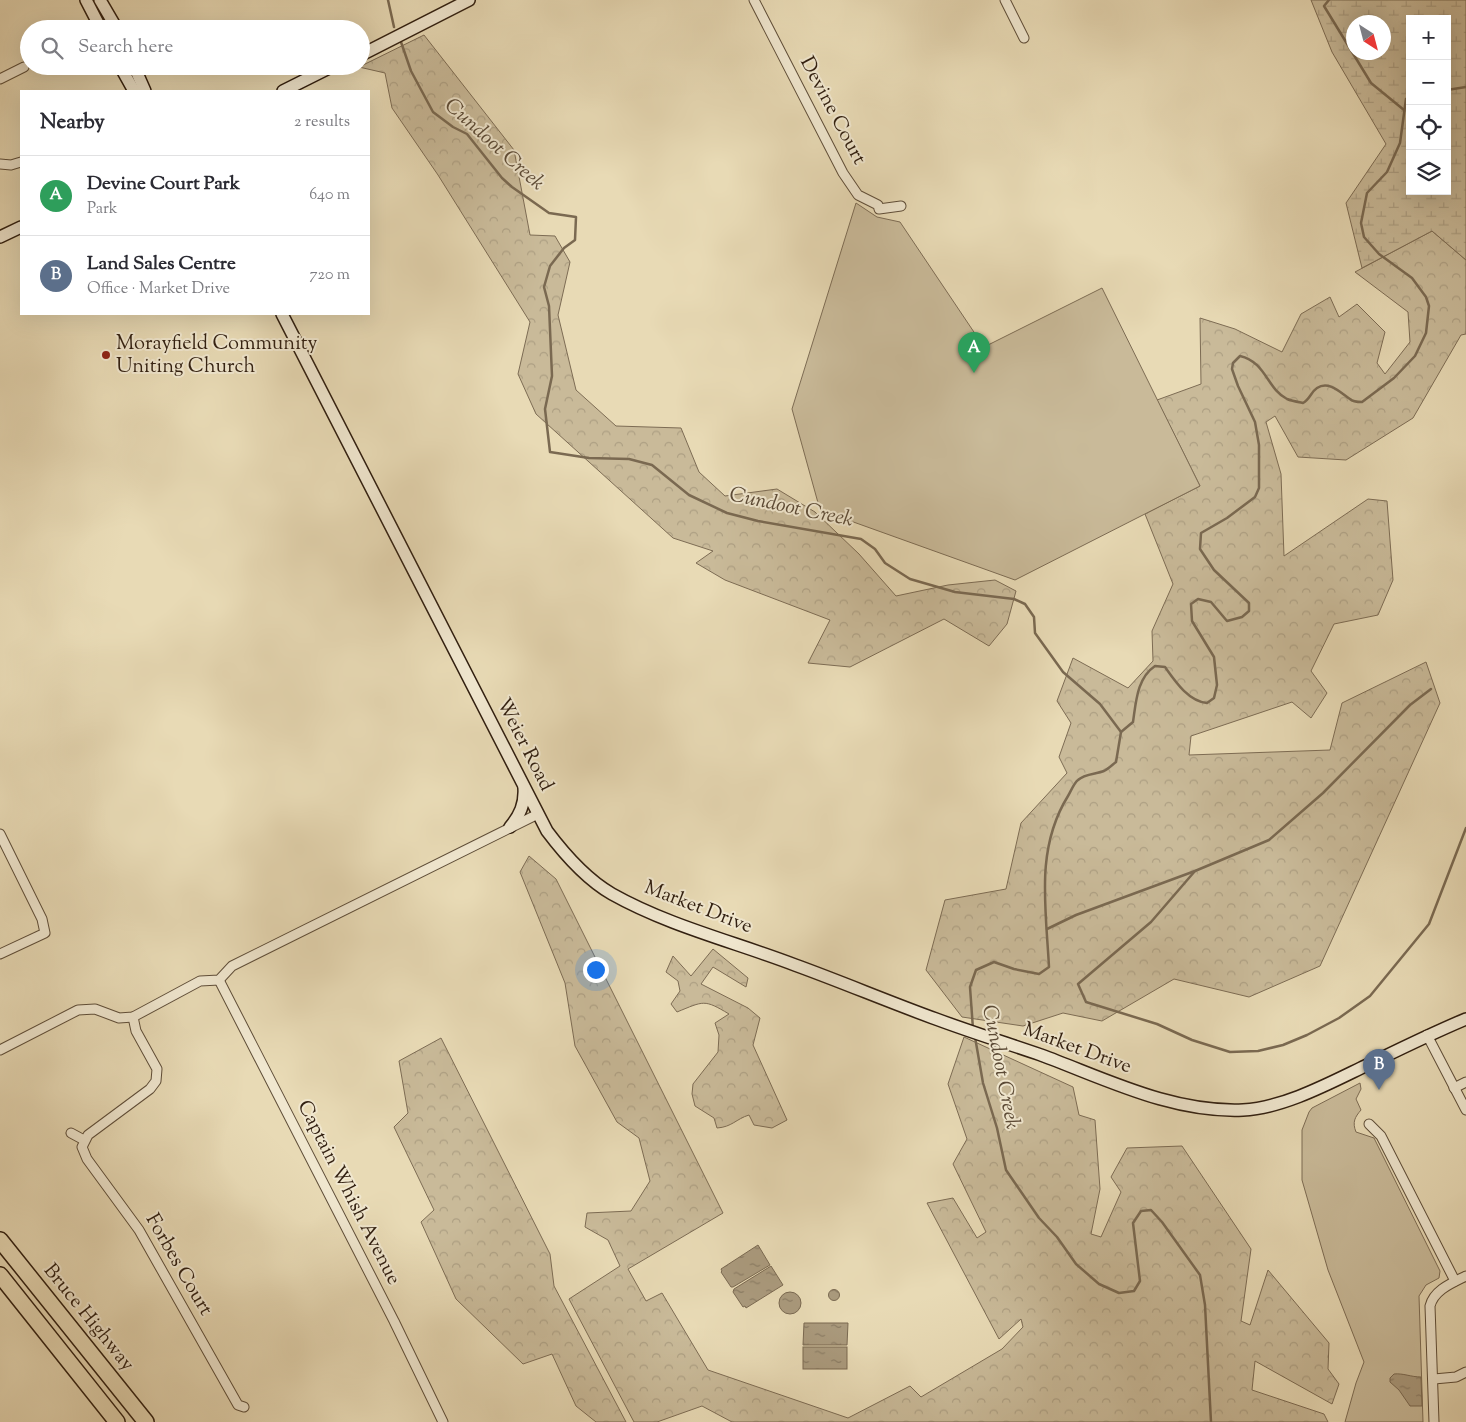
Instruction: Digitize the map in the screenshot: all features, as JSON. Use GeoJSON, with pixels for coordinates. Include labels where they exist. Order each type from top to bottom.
{"type":"FeatureCollection","features":[{"type":"Feature","properties":{"kind":"highway","name":"Bruce Highway"},"geometry":{"type":"LineString","coordinates":[[0,1240],[146,1422]]}},
{"type":"Feature","properties":{"kind":"highway","name":"Bruce Highway"},"geometry":{"type":"LineString","coordinates":[[0,1275],[117,1422]]}},
{"type":"Feature","properties":{"kind":"street"},"geometry":{"type":"LineString","coordinates":[[86,0],[96,20]]}},
{"type":"Feature","properties":{"kind":"street"},"geometry":{"type":"LineString","coordinates":[[100,0],[112,20]]}},
{"type":"Feature","properties":{"kind":"street"},"geometry":{"type":"LineString","coordinates":[[370,50],[469,0]]}},
{"type":"Feature","properties":{"kind":"street","name":"Devine Court"},"geometry":{"type":"LineString","coordinates":[[754,0],[843,173],[858,195],[878,204],[879,209],[901,206]]}},
{"type":"Feature","properties":{"kind":"street"},"geometry":{"type":"LineString","coordinates":[[1004,0],[1024,38]]}},
{"type":"Feature","properties":{"kind":"street"},"geometry":{"type":"LineString","coordinates":[[0,80],[20,69]]}},
{"type":"Feature","properties":{"kind":"street"},"geometry":{"type":"LineString","coordinates":[[125,75],[133,90]]}},
{"type":"Feature","properties":{"kind":"street"},"geometry":{"type":"LineString","coordinates":[[138,75],[145,90]]}},
{"type":"Feature","properties":{"kind":"street"},"geometry":{"type":"LineString","coordinates":[[285,90],[315,75]]}},
{"type":"Feature","properties":{"kind":"street"},"geometry":{"type":"LineString","coordinates":[[295,90],[324,75]]}},
{"type":"Feature","properties":{"kind":"street"},"geometry":{"type":"LineString","coordinates":[[0,164],[20,162]]}},
{"type":"Feature","properties":{"kind":"street"},"geometry":{"type":"LineString","coordinates":[[0,237],[20,227]]}},
{"type":"Feature","properties":{"kind":"street","name":"Weier Road"},"geometry":{"type":"LineString","coordinates":[[219,980],[232,966],[538,814],[283,315]]}},
{"type":"Feature","properties":{"kind":"street"},"geometry":{"type":"LineString","coordinates":[[510,827],[522,808],[523,786]]}},
{"type":"Feature","properties":{"kind":"street","name":"Market Drive"},"geometry":{"type":"LineString","coordinates":[[538,814],[547,831],[579,868],[610,892],[651,913],[794,964],[936,1019],[1162,1100],[1208,1109],[1245,1110],[1285,1102],[1323,1086],[1427,1035],[1466,1020]]}},
{"type":"Feature","properties":{"kind":"street"},"geometry":{"type":"LineString","coordinates":[[0,834],[42,919],[46,933],[0,954]]}},
{"type":"Feature","properties":{"kind":"street"},"geometry":{"type":"LineString","coordinates":[[0,1050],[78,1010],[95,1009],[118,1018],[133,1017],[200,981],[219,980]]}},
{"type":"Feature","properties":{"kind":"street","name":"Captain Whish Avenue"},"geometry":{"type":"LineString","coordinates":[[219,980],[394,1321],[443,1422]]}},
{"type":"Feature","properties":{"kind":"street"},"geometry":{"type":"LineString","coordinates":[[71,1133],[84,1140],[88,1135],[150,1089],[156,1081],[157,1069],[136,1031],[133,1017]]}},
{"type":"Feature","properties":{"kind":"street"},"geometry":{"type":"LineString","coordinates":[[1427,1035],[1466,1110]]}},
{"type":"Feature","properties":{"kind":"street"},"geometry":{"type":"LineString","coordinates":[[1454,1088],[1466,1082]]}},
{"type":"Feature","properties":{"kind":"street"},"geometry":{"type":"LineString","coordinates":[[1369,1124],[1381,1136],[1455,1281]]}},
{"type":"Feature","properties":{"kind":"street","name":"Forbes Court"},"geometry":{"type":"LineString","coordinates":[[84,1140],[82,1146],[87,1159],[139,1230],[238,1405],[244,1407]]}},
{"type":"Feature","properties":{"kind":"street"},"geometry":{"type":"LineString","coordinates":[[1434,1422],[1430,1306],[1432,1298],[1439,1291],[1466,1276]]}},
{"type":"Feature","properties":{"kind":"street"},"geometry":{"type":"LineString","coordinates":[[1434,1379],[1456,1377],[1466,1372]]}},
{"type":"Feature","properties":{"kind":"green space"},"geometry":{"type":"Polygon","coordinates":[[[1311,0],[1466,0],[1466,260],[1432,231],[1362,268],[1346,203],[1386,144],[1332,52],[1311,0]]]}},
{"type":"Feature","properties":{"kind":"green space"},"geometry":{"type":"Polygon","coordinates":[[[424,35],[514,150],[530,235],[555,236],[570,262],[558,315],[576,390],[616,426],[681,428],[699,472],[725,496],[777,489],[815,512],[859,554],[896,596],[948,585],[995,580],[1016,591],[1007,624],[989,646],[944,619],[850,667],[808,663],[830,620],[725,580],[696,563],[713,551],[673,538],[536,414],[518,374],[530,322],[438,175],[392,108],[385,73],[370,70],[370,62],[424,35]]]}},
{"type":"Feature","properties":{"kind":"green space"},"geometry":{"type":"Polygon","coordinates":[[[856,203],[877,217],[900,222],[984,347],[1102,288],[1200,486],[1015,580],[820,510],[792,409],[856,203]]]}},
{"type":"Feature","properties":{"kind":"green space"},"geometry":{"type":"Polygon","coordinates":[[[1432,231],[1466,260],[1466,334],[1461,335],[1413,418],[1346,460],[1298,457],[1275,416],[1266,422],[1281,474],[1284,556],[1368,499],[1387,501],[1393,580],[1378,615],[1334,624],[1311,671],[1327,693],[1311,718],[1292,702],[1191,736],[1189,755],[1330,750],[1342,703],[1426,662],[1440,703],[1320,966],[1249,997],[1174,979],[1102,1021],[1063,1013],[1023,1026],[962,1017],[926,970],[945,900],[1006,889],[1021,823],[1067,773],[1059,757],[1071,723],[1057,701],[1073,658],[1128,688],[1153,661],[1152,631],[1173,584],[1145,514],[1200,486],[1157,400],[1201,384],[1200,318],[1235,329],[1282,352],[1301,314],[1330,297],[1339,317],[1357,304],[1385,332],[1377,363],[1385,374],[1410,342],[1408,312],[1355,272],[1432,231]]]}},
{"type":"Feature","properties":{"kind":"green space"},"geometry":{"type":"Polygon","coordinates":[[[529,856],[556,879],[723,1213],[628,1269],[646,1301],[662,1293],[708,1370],[848,1418],[910,1386],[921,1397],[1002,1349],[1023,1327],[1021,1319],[999,1339],[927,1203],[953,1198],[977,1238],[986,1232],[953,1164],[967,1139],[948,1084],[964,1037],[1073,1087],[1079,1115],[1095,1120],[1100,1189],[1091,1234],[1101,1237],[1121,1192],[1111,1177],[1127,1148],[1182,1146],[1251,1249],[1241,1321],[1250,1325],[1268,1270],[1329,1343],[1328,1369],[1339,1384],[1332,1404],[1255,1361],[1252,1390],[1324,1414],[1328,1422],[732,1422],[702,1406],[657,1422],[634,1422],[569,1299],[620,1266],[608,1240],[585,1227],[587,1213],[631,1211],[650,1181],[639,1138],[617,1122],[575,1046],[565,983],[520,872],[529,856]]]}},
{"type":"Feature","properties":{"kind":"green space"},"geometry":{"type":"Polygon","coordinates":[[[713,949],[748,978],[746,987],[713,967],[701,984],[748,1008],[760,1018],[753,1045],[787,1120],[772,1128],[754,1125],[749,1115],[726,1126],[717,1128],[714,1118],[695,1106],[692,1094],[693,1084],[718,1052],[719,1035],[715,1023],[729,1014],[704,1003],[677,1012],[671,1004],[680,991],[678,981],[666,972],[673,956],[691,976],[713,949]]]}},
{"type":"Feature","properties":{"kind":"green space"},"geometry":{"type":"Polygon","coordinates":[[[441,1038],[550,1254],[554,1286],[626,1422],[596,1422],[576,1406],[552,1354],[523,1364],[456,1299],[421,1222],[434,1210],[394,1127],[408,1113],[399,1061],[441,1038]]]}},
{"type":"Feature","properties":{"kind":"green space"},"geometry":{"type":"Polygon","coordinates":[[[1360,1083],[1361,1089],[1356,1099],[1361,1110],[1355,1120],[1356,1132],[1374,1138],[1440,1271],[1439,1278],[1426,1285],[1419,1296],[1423,1422],[1345,1422],[1364,1362],[1328,1270],[1302,1180],[1302,1130],[1312,1108],[1360,1083]]]}},
{"type":"Feature","properties":{"kind":"water"},"geometry":{"type":"Polygon","coordinates":[[[758,1245],[770,1265],[731,1287],[721,1269],[758,1245]]]}},
{"type":"Feature","properties":{"kind":"water"},"geometry":{"type":"Polygon","coordinates":[[[771,1266],[783,1285],[746,1308],[745,1306],[743,1307],[733,1292],[734,1289],[771,1266]]]}},
{"type":"Feature","properties":{"kind":"water"},"geometry":{"type":"Polygon","coordinates":[[[834,1289],[840,1295],[834,1301],[828,1295],[834,1289]]]}},
{"type":"Feature","properties":{"kind":"water"},"geometry":{"type":"Polygon","coordinates":[[[790,1292],[798,1295],[801,1303],[798,1311],[790,1314],[782,1311],[779,1303],[782,1295],[790,1292]]]}},
{"type":"Feature","properties":{"kind":"water"},"geometry":{"type":"Polygon","coordinates":[[[804,1323],[848,1323],[847,1345],[803,1345],[804,1323]]]}},
{"type":"Feature","properties":{"kind":"water"},"geometry":{"type":"Polygon","coordinates":[[[803,1347],[847,1347],[847,1369],[803,1369],[803,1347]]]}},
{"type":"Feature","properties":{"kind":"water"},"geometry":{"type":"Polygon","coordinates":[[[1394,1374],[1421,1377],[1422,1406],[1410,1406],[1399,1390],[1390,1382],[1390,1378],[1394,1374]]]}},
{"type":"Feature","properties":{"kind":"waterway","name":"Cundoot Creek"},"geometry":{"type":"LineString","coordinates":[[388,0],[394,27]]}},
{"type":"Feature","properties":{"kind":"waterway"},"geometry":{"type":"LineString","coordinates":[[1329,0],[1324,6],[1371,83],[1404,110]]}},
{"type":"Feature","properties":{"kind":"waterway","name":"Cundoot Creek"},"geometry":{"type":"LineString","coordinates":[[401,42],[411,71],[433,112],[453,127],[467,134],[502,178],[512,187],[549,213],[576,217],[575,240],[564,248],[550,266],[544,287],[549,306],[552,376],[545,409],[550,452],[589,458],[629,459],[652,465],[689,495],[727,513],[758,521],[861,539],[875,549],[885,563],[910,579],[955,592],[1014,599],[1025,604],[1034,617],[1035,633],[1063,672],[1100,704],[1121,732],[1116,762],[1104,771],[1083,776],[1077,781],[1058,816],[1051,837],[1045,879],[1049,967],[1039,974],[1014,969],[994,962],[976,970],[970,987],[973,1029]]}},
{"type":"Feature","properties":{"kind":"waterway"},"geometry":{"type":"LineString","coordinates":[[1451,89],[1466,87]]}},
{"type":"Feature","properties":{"kind":"waterway"},"geometry":{"type":"LineString","coordinates":[[1121,732],[1133,722],[1138,691],[1144,677],[1155,666],[1165,667],[1183,689],[1194,698],[1207,703],[1214,698],[1217,685],[1214,657],[1192,621],[1191,604],[1198,599],[1211,602],[1227,621],[1242,617],[1249,611],[1249,603],[1214,570],[1200,549],[1201,533],[1227,518],[1255,497],[1259,488],[1259,445],[1255,422],[1238,386],[1232,369],[1233,363],[1240,356],[1249,359],[1256,364],[1280,395],[1287,399],[1303,403],[1317,388],[1330,386],[1352,401],[1362,402],[1394,378],[1415,356],[1426,333],[1429,306],[1426,297],[1412,278],[1379,254],[1364,237],[1361,223],[1367,193],[1387,172],[1400,143],[1406,99]]}},
{"type":"Feature","properties":{"kind":"waterway"},"geometry":{"type":"LineString","coordinates":[[1047,929],[1076,915],[1195,871],[1269,840],[1323,793],[1410,705],[1431,689]]}},
{"type":"Feature","properties":{"kind":"waterway"},"geometry":{"type":"LineString","coordinates":[[1195,871],[1151,922],[1078,984],[1086,1002],[1157,1024],[1192,1040],[1230,1052],[1258,1051],[1283,1045],[1307,1035],[1339,1018],[1370,996],[1429,924],[1466,828]]}},
{"type":"Feature","properties":{"kind":"waterway","name":"Cundoot Creek"},"geometry":{"type":"LineString","coordinates":[[975,1037],[983,1083],[997,1128],[1006,1170],[1039,1218],[1057,1237],[1076,1264],[1099,1284],[1119,1293],[1134,1291],[1140,1281],[1133,1223],[1141,1211],[1151,1210],[1162,1222],[1200,1275],[1205,1305],[1211,1422]]}},
{"type":"Feature","properties":{"kind":"place","name":"Morayfield Community Uniting Church"},"geometry":{"type":"Point","coordinates":[106,355]}},
{"type":"Feature","properties":{"kind":"place","name":"Devine Court Park"},"geometry":{"type":"Point","coordinates":[974,373]}},
{"type":"Feature","properties":{"kind":"place","name":"Land Sales Centre"},"geometry":{"type":"Point","coordinates":[1379,1090]}}]}
